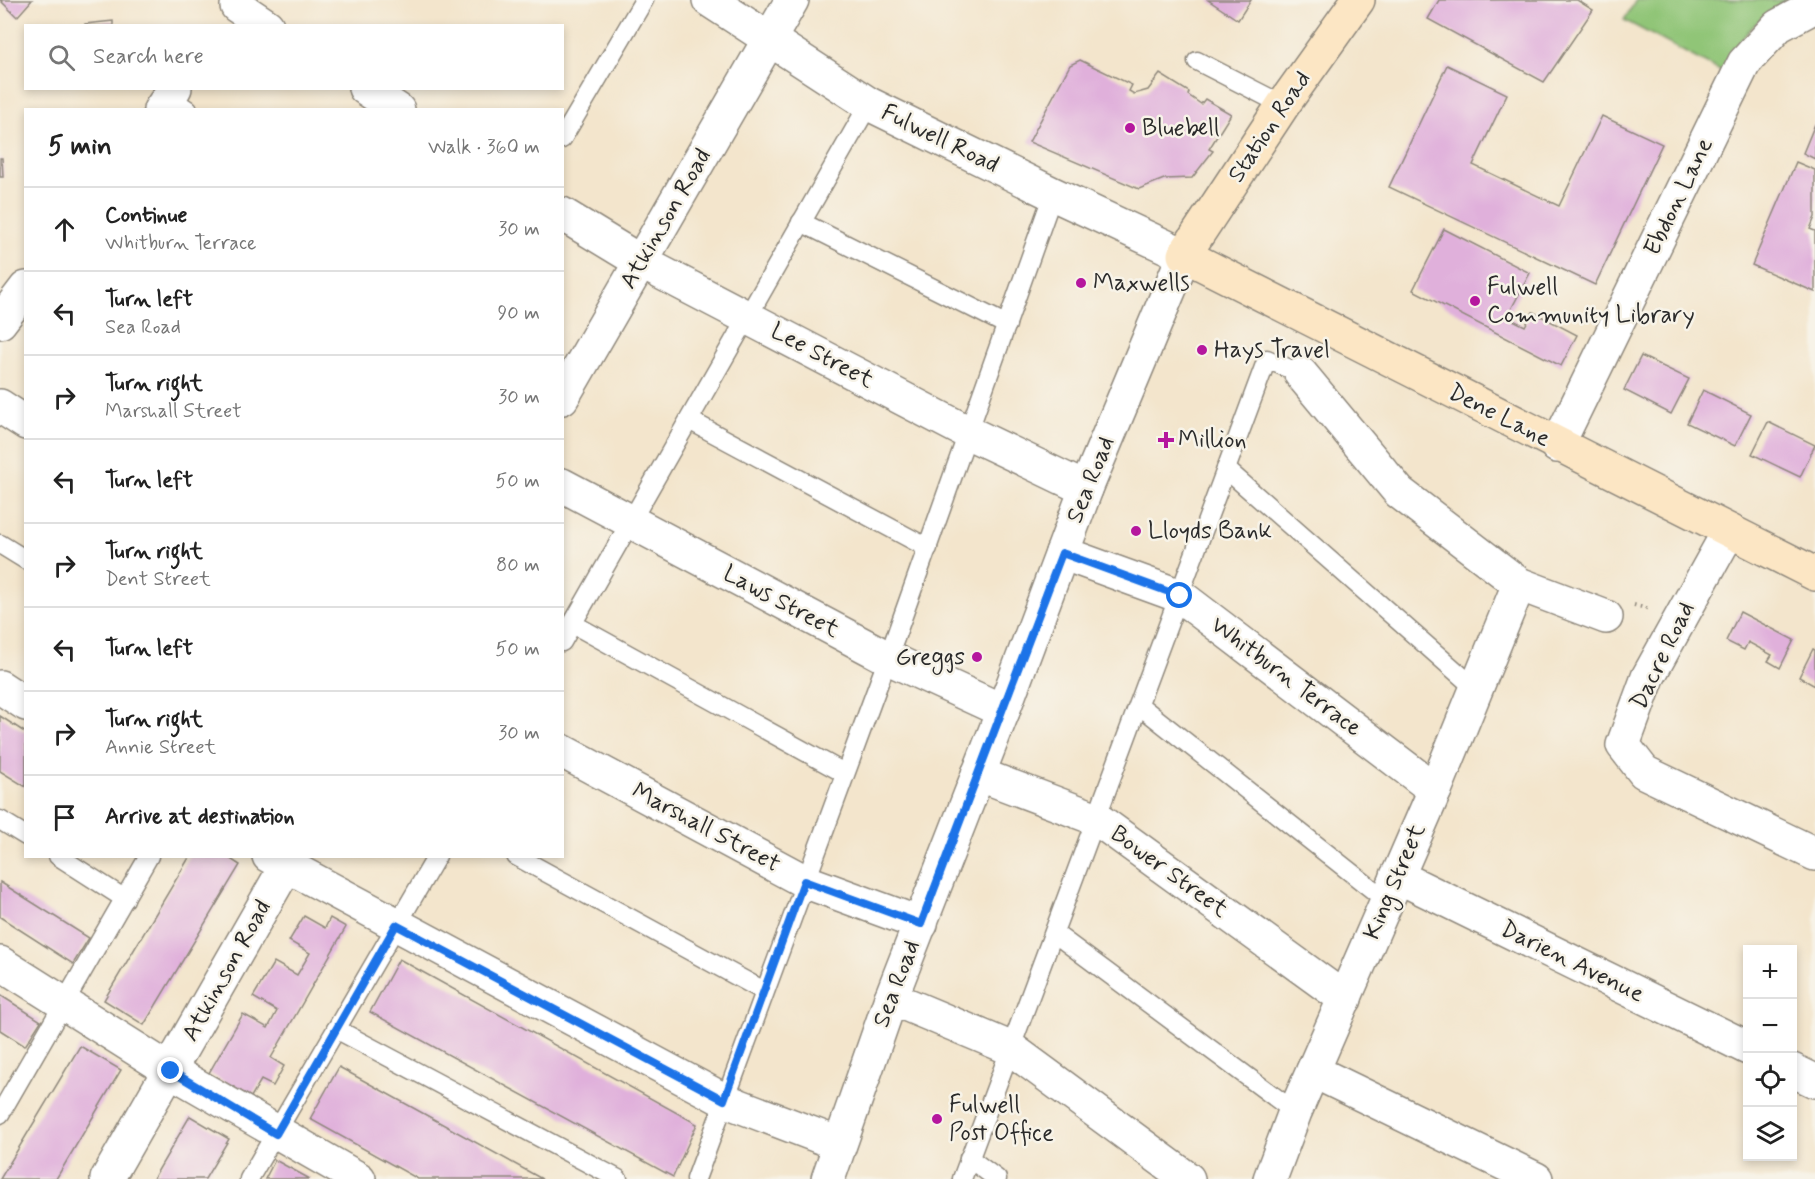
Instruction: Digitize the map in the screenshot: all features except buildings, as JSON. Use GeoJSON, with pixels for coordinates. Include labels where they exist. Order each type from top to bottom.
{"type":"FeatureCollection","features":[{"type":"Feature","properties":{"kind":"main road","name":"Station Road"},"geometry":{"type":"LineString","coordinates":[[1184,255],[1283,105],[1358,0]]}},
{"type":"Feature","properties":{"kind":"main road","name":"Dene Lane"},"geometry":{"type":"LineString","coordinates":[[1184,255],[1557,446],[1815,574]]}},
{"type":"Feature","properties":{"kind":"street","name":"Fulwell Road"},"geometry":{"type":"LineString","coordinates":[[709,0],[869,104],[1053,195],[1184,255]]}},
{"type":"Feature","properties":{"kind":"street","name":"Atkinson Road"},"geometry":{"type":"LineString","coordinates":[[564,395],[792,0]]}},
{"type":"Feature","properties":{"kind":"street","name":"Ebdon Lane"},"geometry":{"type":"LineString","coordinates":[[1557,446],[1714,107],[1744,63],[1778,26],[1815,6]]}},
{"type":"Feature","properties":{"kind":"street"},"geometry":{"type":"LineString","coordinates":[[234,11],[263,24]]}},
{"type":"Feature","properties":{"kind":"street"},"geometry":{"type":"LineString","coordinates":[[368,90],[395,108]]}},
{"type":"Feature","properties":{"kind":"street","name":"Lee Street"},"geometry":{"type":"LineString","coordinates":[[564,215],[641,262],[969,433],[1086,489]]}},
{"type":"Feature","properties":{"kind":"street","name":"Sea Road"},"geometry":{"type":"LineString","coordinates":[[828,1179],[891,998],[1003,711],[1086,489],[1184,255]]}},
{"type":"Feature","properties":{"kind":"street"},"geometry":{"type":"LineString","coordinates":[[0,322],[24,291]]}},
{"type":"Feature","properties":{"kind":"street"},"geometry":{"type":"LineString","coordinates":[[1301,374],[1399,492],[1519,584],[1606,617]]}},
{"type":"Feature","properties":{"kind":"street"},"geometry":{"type":"LineString","coordinates":[[0,406],[24,422]]}},
{"type":"Feature","properties":{"kind":"street","name":"Laws Street"},"geometry":{"type":"LineString","coordinates":[[564,486],[888,658],[1003,711]]}},
{"type":"Feature","properties":{"kind":"street","name":"Dacre Road"},"geometry":{"type":"LineString","coordinates":[[1729,531],[1648,677],[1623,745],[1644,772],[1815,854]]}},
{"type":"Feature","properties":{"kind":"street","name":"Whitburn Terrace"},"geometry":{"type":"LineString","coordinates":[[1062,553],[1180,596],[1435,790]]}},
{"type":"Feature","properties":{"kind":"street","name":"King Street"},"geometry":{"type":"LineString","coordinates":[[1270,1179],[1295,1112],[1435,790],[1519,584]]}},
{"type":"Feature","properties":{"kind":"street"},"geometry":{"type":"LineString","coordinates":[[0,687],[24,703]]}},
{"type":"Feature","properties":{"kind":"street","name":"Marshall Street"},"geometry":{"type":"LineString","coordinates":[[564,751],[804,881],[921,924]]}},
{"type":"Feature","properties":{"kind":"street","name":"Bower Street"},"geometry":{"type":"LineString","coordinates":[[978,774],[1097,819],[1345,999]]}},
{"type":"Feature","properties":{"kind":"street","name":"Atkinson Road"},"geometry":{"type":"LineString","coordinates":[[107,1179],[171,1071],[282,860]]}},
{"type":"Feature","properties":{"kind":"street"},"geometry":{"type":"LineString","coordinates":[[282,860],[396,925],[724,1100],[839,1143]]}},
{"type":"Feature","properties":{"kind":"street","name":"Darien Avenue"},"geometry":{"type":"LineString","coordinates":[[1392,888],[1743,1046]]}},
{"type":"Feature","properties":{"kind":"street"},"geometry":{"type":"LineString","coordinates":[[0,963],[171,1071],[276,1134],[359,1179]]}},
{"type":"Feature","properties":{"kind":"street"},"geometry":{"type":"LineString","coordinates":[[891,998],[1010,1048],[1188,1179]]}},
{"type":"Feature","properties":{"kind":"street"},"geometry":{"type":"LineString","coordinates":[[1313,1071],[1536,1179]]}},
{"type":"Feature","properties":{"kind":"street"},"geometry":{"type":"LineString","coordinates":[[1797,1072],[1815,1081]]}},
{"type":"Feature","properties":{"kind":"lane"},"geometry":{"type":"LineString","coordinates":[[564,137],[644,0]]}},
{"type":"Feature","properties":{"kind":"lane"},"geometry":{"type":"LineString","coordinates":[[1197,61],[1283,105]]}},
{"type":"Feature","properties":{"kind":"lane"},"geometry":{"type":"LineString","coordinates":[[564,639],[869,104]]}},
{"type":"Feature","properties":{"kind":"lane"},"geometry":{"type":"LineString","coordinates":[[696,1179],[928,548],[1053,195]]}},
{"type":"Feature","properties":{"kind":"lane"},"geometry":{"type":"LineString","coordinates":[[801,222],[1007,325]]}},
{"type":"Feature","properties":{"kind":"lane"},"geometry":{"type":"LineString","coordinates":[[962,1179],[1267,359],[1301,374]]}},
{"type":"Feature","properties":{"kind":"lane"},"geometry":{"type":"LineString","coordinates":[[689,420],[928,548]]}},
{"type":"Feature","properties":{"kind":"lane"},"geometry":{"type":"LineString","coordinates":[[1226,469],[1476,689]]}},
{"type":"Feature","properties":{"kind":"lane"},"geometry":{"type":"LineString","coordinates":[[0,544],[24,559]]}},
{"type":"Feature","properties":{"kind":"lane"},"geometry":{"type":"LineString","coordinates":[[573,624],[844,773]]}},
{"type":"Feature","properties":{"kind":"lane"},"geometry":{"type":"LineString","coordinates":[[1139,705],[1392,888]]}},
{"type":"Feature","properties":{"kind":"lane"},"geometry":{"type":"LineString","coordinates":[[0,820],[24,835]]}},
{"type":"Feature","properties":{"kind":"lane"},"geometry":{"type":"LineString","coordinates":[[61,858],[125,899]]}},
{"type":"Feature","properties":{"kind":"lane"},"geometry":{"type":"LineString","coordinates":[[2,1107],[148,858]]}},
{"type":"Feature","properties":{"kind":"lane"},"geometry":{"type":"LineString","coordinates":[[249,1179],[436,858]]}},
{"type":"Feature","properties":{"kind":"lane"},"geometry":{"type":"LineString","coordinates":[[520,858],[764,991]]}},
{"type":"Feature","properties":{"kind":"lane"},"geometry":{"type":"LineString","coordinates":[[1053,933],[1295,1112]]}},
{"type":"Feature","properties":{"kind":"lane"},"geometry":{"type":"LineString","coordinates":[[336,1029],[618,1179]]}},
{"type":"Feature","properties":{"kind":"lane"},"geometry":{"type":"LineString","coordinates":[[969,1158],[997,1179]]}},
{"type":"Feature","properties":{"kind":"green space"},"geometry":{"type":"Polygon","coordinates":[[[1636,0],[1787,0],[1765,15],[1748,31],[1722,72],[1624,20],[1636,0]]]}},
{"type":"Feature","properties":{"kind":"place","name":"Bluebell"},"geometry":{"type":"Point","coordinates":[1130,128]}},
{"type":"Feature","properties":{"kind":"place","name":"Maxwells"},"geometry":{"type":"Point","coordinates":[1081,283]}},
{"type":"Feature","properties":{"kind":"place","name":"Fulwell Community Library"},"geometry":{"type":"Point","coordinates":[1475,301]}},
{"type":"Feature","properties":{"kind":"place","name":"Hays Travel"},"geometry":{"type":"Point","coordinates":[1202,350]}},
{"type":"Feature","properties":{"kind":"place","name":"Million"},"geometry":{"type":"Point","coordinates":[1166,440]}},
{"type":"Feature","properties":{"kind":"place","name":"Lloyds Bank"},"geometry":{"type":"Point","coordinates":[1136,531]}},
{"type":"Feature","properties":{"kind":"place","name":"Greggs"},"geometry":{"type":"Point","coordinates":[977,657]}},
{"type":"Feature","properties":{"kind":"place","name":"Fulwell Post Office"},"geometry":{"type":"Point","coordinates":[937,1119]}},
{"type":"Feature","properties":{"kind":"route"},"geometry":{"type":"LineString","coordinates":[[171,1071],[276,1134],[396,925],[724,1100],[804,881],[921,924],[1062,553],[1180,596]]}}]}
